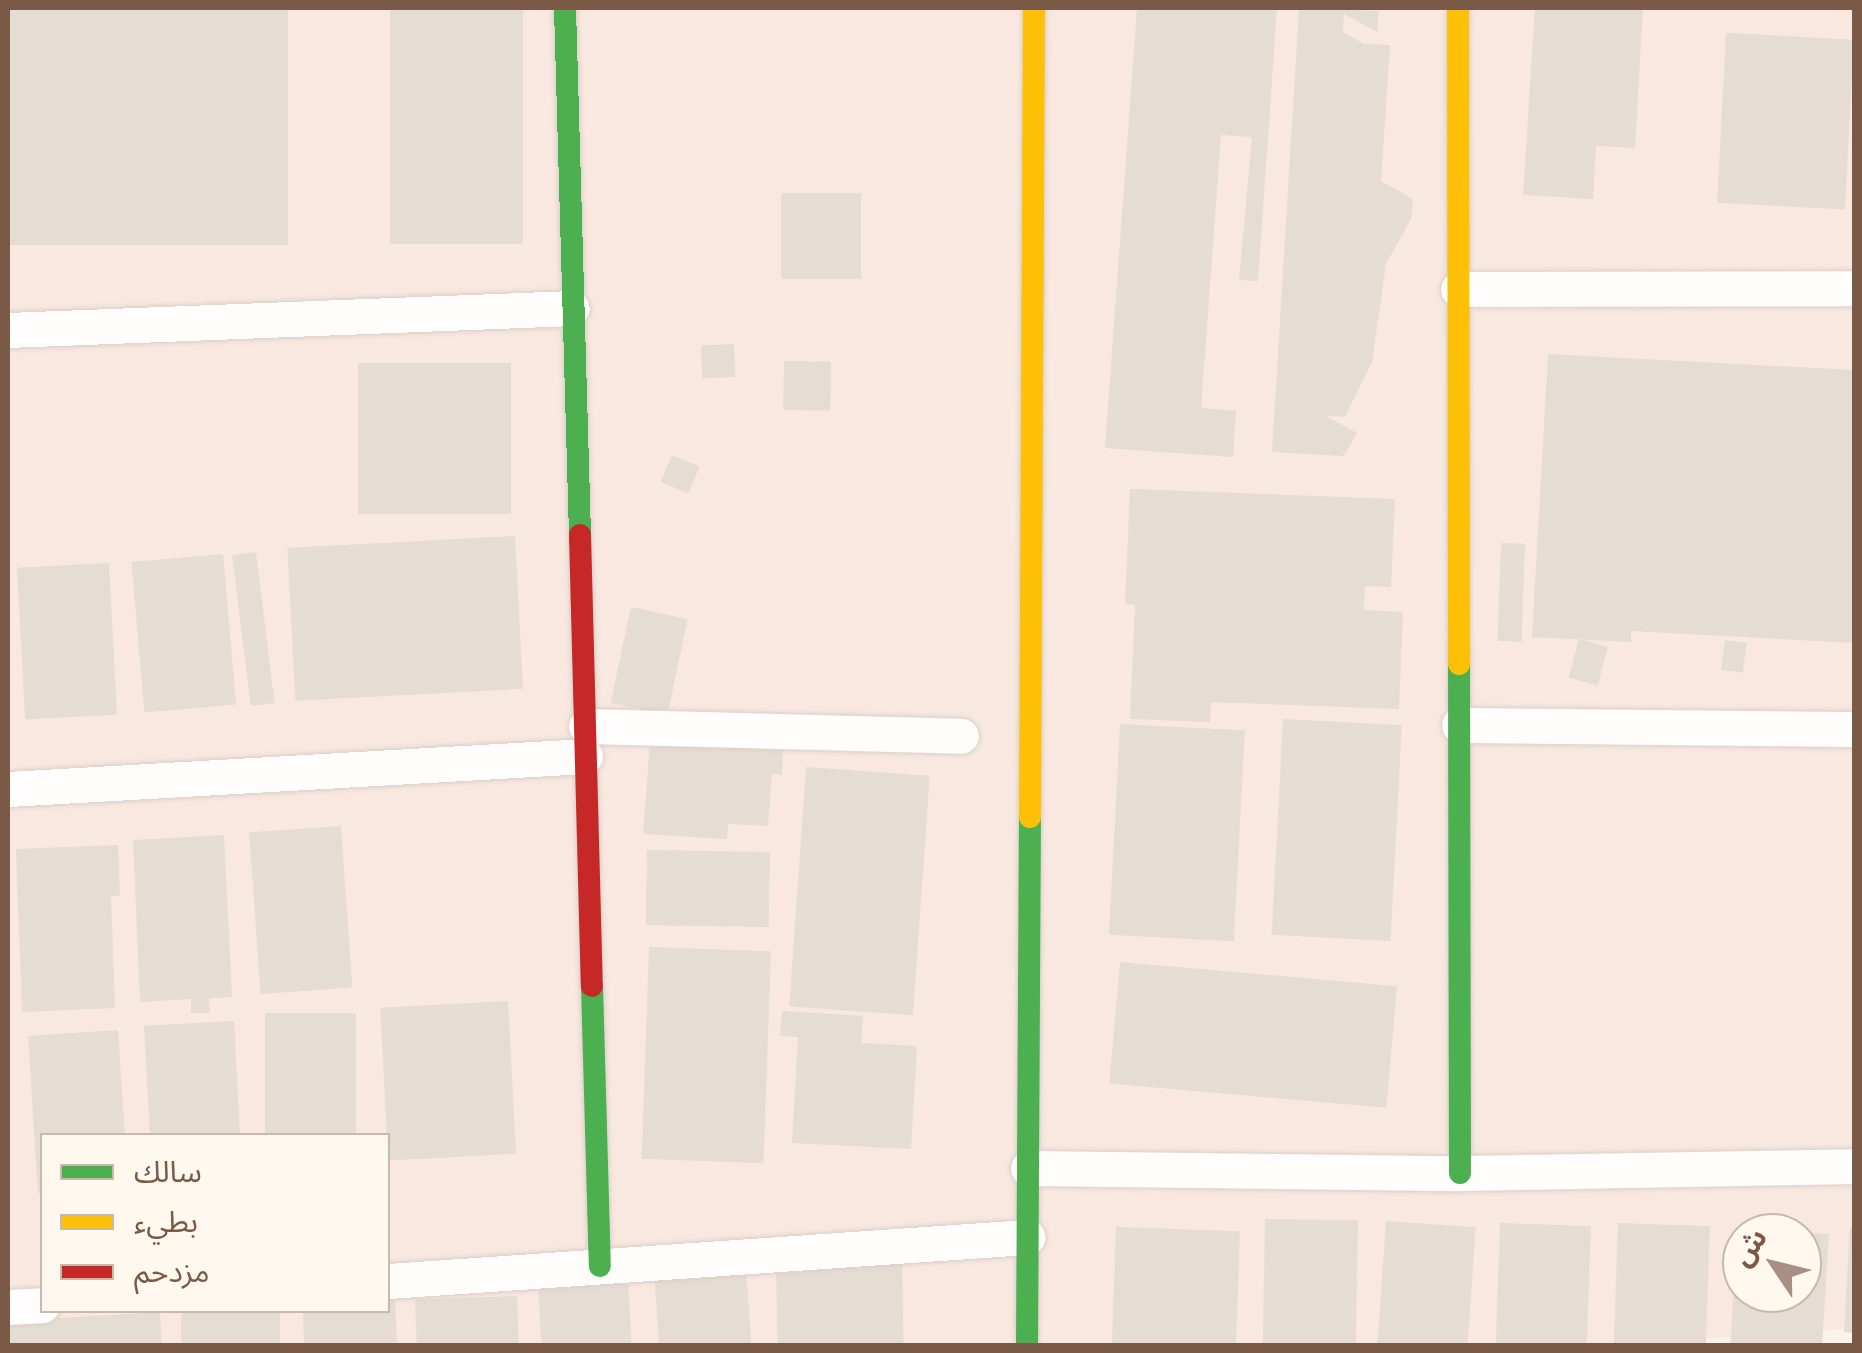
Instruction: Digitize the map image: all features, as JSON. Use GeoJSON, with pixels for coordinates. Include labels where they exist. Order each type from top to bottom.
{"type":"FeatureCollection","features":[{"type":"Feature","properties":{"kind":"street"},"geometry":{"type":"LineString","coordinates":[[565,8],[600,1266]]}},
{"type":"Feature","properties":{"kind":"street"},"geometry":{"type":"LineString","coordinates":[[1027,1346],[1034,8]]}},
{"type":"Feature","properties":{"kind":"street"},"geometry":{"type":"LineString","coordinates":[[1458,8],[1460,1173]]}},
{"type":"Feature","properties":{"kind":"street"},"geometry":{"type":"LineString","coordinates":[[1458,289],[1854,288]]}},
{"type":"Feature","properties":{"kind":"street"},"geometry":{"type":"LineString","coordinates":[[8,330],[572,308]]}},
{"type":"Feature","properties":{"kind":"street"},"geometry":{"type":"LineString","coordinates":[[1460,725],[1854,729]]}},
{"type":"Feature","properties":{"kind":"street"},"geometry":{"type":"LineString","coordinates":[[8,789],[585,741],[961,736]]}},
{"type":"Feature","properties":{"kind":"street"},"geometry":{"type":"LineString","coordinates":[[1028,1168],[1460,1173],[1854,1166]]}},
{"type":"Feature","properties":{"kind":"street"},"geometry":{"type":"LineString","coordinates":[[390,1281],[1027,1237]]}},
{"type":"Feature","properties":{"kind":"street"},"geometry":{"type":"LineString","coordinates":[[8,1307],[40,1305]]}},
{"type":"Feature","properties":{"kind":"shaded area"},"geometry":{"type":"Polygon","coordinates":[[[8,8],[1854,8],[1854,1328],[1600,1346],[8,1346],[8,8]]]}},
{"type":"Feature","properties":{"kind":"building"},"geometry":{"type":"Polygon","coordinates":[[[8,8],[288,8],[288,245],[8,245],[8,8]]]}},
{"type":"Feature","properties":{"kind":"building"},"geometry":{"type":"Polygon","coordinates":[[[390,8],[523,8],[523,244],[390,244],[390,8]]]}},
{"type":"Feature","properties":{"kind":"building"},"geometry":{"type":"Polygon","coordinates":[[[1137,8],[1277,8],[1258,281],[1239,280],[1252,137],[1221,135],[1201,408],[1236,411],[1233,457],[1105,448],[1137,8]]]}},
{"type":"Feature","properties":{"kind":"building"},"geometry":{"type":"Polygon","coordinates":[[[1299,8],[1379,11],[1377,32],[1344,14],[1343,32],[1364,44],[1390,45],[1381,181],[1413,199],[1412,217],[1386,264],[1372,362],[1345,417],[1326,416],[1357,433],[1344,456],[1272,452],[1299,8]]]}},
{"type":"Feature","properties":{"kind":"building"},"geometry":{"type":"Polygon","coordinates":[[[1535,8],[1643,8],[1635,148],[1596,146],[1593,199],[1523,195],[1535,8]]]}},
{"type":"Feature","properties":{"kind":"building"},"geometry":{"type":"Polygon","coordinates":[[[1726,33],[1854,40],[1845,209],[1717,203],[1726,33]]]}},
{"type":"Feature","properties":{"kind":"building"},"geometry":{"type":"Polygon","coordinates":[[[781,193],[861,193],[861,279],[781,279],[781,193]]]}},
{"type":"Feature","properties":{"kind":"building"},"geometry":{"type":"Polygon","coordinates":[[[734,344],[735,377],[702,378],[701,345],[734,344]]]}},
{"type":"Feature","properties":{"kind":"building"},"geometry":{"type":"Polygon","coordinates":[[[1548,354],[1854,370],[1854,643],[1631,631],[1631,642],[1532,637],[1548,354]]]}},
{"type":"Feature","properties":{"kind":"building"},"geometry":{"type":"Polygon","coordinates":[[[784,361],[831,362],[830,411],[783,410],[784,361]]]}},
{"type":"Feature","properties":{"kind":"building"},"geometry":{"type":"Polygon","coordinates":[[[358,363],[511,363],[511,514],[358,514],[358,363]]]}},
{"type":"Feature","properties":{"kind":"building"},"geometry":{"type":"Polygon","coordinates":[[[672,455],[700,467],[688,493],[661,482],[672,455]]]}},
{"type":"Feature","properties":{"kind":"building"},"geometry":{"type":"Polygon","coordinates":[[[1130,489],[1395,499],[1391,587],[1365,586],[1364,610],[1403,612],[1399,709],[1211,702],[1210,722],[1130,719],[1135,605],[1125,604],[1130,489]]]}},
{"type":"Feature","properties":{"kind":"building"},"geometry":{"type":"Polygon","coordinates":[[[515,536],[523,689],[295,701],[287,548],[515,536]]]}},
{"type":"Feature","properties":{"kind":"building"},"geometry":{"type":"Polygon","coordinates":[[[1501,543],[1525,544],[1522,642],[1498,641],[1501,543]]]}},
{"type":"Feature","properties":{"kind":"building"},"geometry":{"type":"Polygon","coordinates":[[[256,552],[275,703],[251,706],[232,555],[256,552]]]}},
{"type":"Feature","properties":{"kind":"building"},"geometry":{"type":"Polygon","coordinates":[[[223,554],[236,704],[145,712],[131,562],[223,554]]]}},
{"type":"Feature","properties":{"kind":"building"},"geometry":{"type":"Polygon","coordinates":[[[109,563],[117,715],[25,720],[17,568],[109,563]]]}},
{"type":"Feature","properties":{"kind":"building"},"geometry":{"type":"Polygon","coordinates":[[[631,607],[688,619],[667,715],[611,703],[631,607]]]}},
{"type":"Feature","properties":{"kind":"building"},"geometry":{"type":"Polygon","coordinates":[[[1579,639],[1608,647],[1598,685],[1569,678],[1579,639]]]}},
{"type":"Feature","properties":{"kind":"building"},"geometry":{"type":"Polygon","coordinates":[[[1725,640],[1747,643],[1743,673],[1721,670],[1725,640]]]}},
{"type":"Feature","properties":{"kind":"building"},"geometry":{"type":"Polygon","coordinates":[[[1283,719],[1402,725],[1391,941],[1272,935],[1283,719]]]}},
{"type":"Feature","properties":{"kind":"building"},"geometry":{"type":"Polygon","coordinates":[[[1120,724],[1245,731],[1234,941],[1109,935],[1120,724]]]}},
{"type":"Feature","properties":{"kind":"building"},"geometry":{"type":"Polygon","coordinates":[[[650,742],[783,750],[782,775],[772,774],[768,826],[728,824],[727,839],[643,834],[650,742]]]}},
{"type":"Feature","properties":{"kind":"building"},"geometry":{"type":"Polygon","coordinates":[[[806,767],[930,776],[913,1015],[789,1006],[806,767]]]}},
{"type":"Feature","properties":{"kind":"building"},"geometry":{"type":"Polygon","coordinates":[[[341,826],[352,988],[261,994],[249,832],[341,826]]]}},
{"type":"Feature","properties":{"kind":"building"},"geometry":{"type":"Polygon","coordinates":[[[224,835],[232,997],[209,998],[210,1013],[191,1013],[191,999],[140,1002],[133,840],[224,835]]]}},
{"type":"Feature","properties":{"kind":"building"},"geometry":{"type":"Polygon","coordinates":[[[118,845],[120,896],[111,896],[115,1008],[22,1012],[16,849],[118,845]]]}},
{"type":"Feature","properties":{"kind":"building"},"geometry":{"type":"Polygon","coordinates":[[[647,850],[770,852],[769,927],[646,925],[647,850]]]}},
{"type":"Feature","properties":{"kind":"building"},"geometry":{"type":"Polygon","coordinates":[[[649,947],[771,951],[764,1163],[642,1159],[649,947]]]}},
{"type":"Feature","properties":{"kind":"building"},"geometry":{"type":"Polygon","coordinates":[[[1120,962],[1397,986],[1386,1108],[1109,1084],[1120,962]]]}},
{"type":"Feature","properties":{"kind":"building"},"geometry":{"type":"Polygon","coordinates":[[[508,1001],[516,1154],[390,1160],[380,1008],[508,1001]]]}},
{"type":"Feature","properties":{"kind":"building"},"geometry":{"type":"Polygon","coordinates":[[[782,1011],[863,1016],[861,1043],[917,1046],[911,1149],[792,1143],[798,1037],[780,1036],[782,1011]]]}},
{"type":"Feature","properties":{"kind":"building"},"geometry":{"type":"Polygon","coordinates":[[[265,1013],[356,1013],[356,1133],[265,1133],[265,1013]]]}},
{"type":"Feature","properties":{"kind":"building"},"geometry":{"type":"Polygon","coordinates":[[[234,1021],[240,1133],[150,1133],[144,1026],[234,1021]]]}},
{"type":"Feature","properties":{"kind":"building"},"geometry":{"type":"Polygon","coordinates":[[[118,1030],[125,1133],[40,1133],[40,1193],[38,1193],[28,1036],[118,1030]]]}},
{"type":"Feature","properties":{"kind":"building"},"geometry":{"type":"Polygon","coordinates":[[[1265,1219],[1358,1221],[1356,1346],[1263,1346],[1265,1219]]]}},
{"type":"Feature","properties":{"kind":"building"},"geometry":{"type":"Polygon","coordinates":[[[1386,1221],[1476,1227],[1467,1346],[1377,1346],[1386,1221]]]}},
{"type":"Feature","properties":{"kind":"building"},"geometry":{"type":"Polygon","coordinates":[[[1500,1223],[1591,1226],[1587,1346],[1496,1346],[1500,1223]]]}},
{"type":"Feature","properties":{"kind":"building"},"geometry":{"type":"Polygon","coordinates":[[[1618,1223],[1710,1226],[1706,1346],[1614,1346],[1618,1223]]]}},
{"type":"Feature","properties":{"kind":"building"},"geometry":{"type":"Polygon","coordinates":[[[1850,1226],[1854,1227],[1854,1333],[1844,1332],[1850,1226]]]}},
{"type":"Feature","properties":{"kind":"building"},"geometry":{"type":"Polygon","coordinates":[[[1116,1227],[1240,1231],[1236,1346],[1112,1346],[1116,1227]]]}},
{"type":"Feature","properties":{"kind":"building"},"geometry":{"type":"Polygon","coordinates":[[[1822,1233],[1829,1234],[1822,1346],[1730,1346],[1732,1313],[1822,1313],[1822,1233]]]}},
{"type":"Feature","properties":{"kind":"building"},"geometry":{"type":"Polygon","coordinates":[[[902,1260],[904,1346],[777,1346],[776,1262],[902,1260]]]}},
{"type":"Feature","properties":{"kind":"building"},"geometry":{"type":"Polygon","coordinates":[[[746,1268],[751,1346],[659,1346],[654,1274],[746,1268]]]}},
{"type":"Feature","properties":{"kind":"building"},"geometry":{"type":"Polygon","coordinates":[[[628,1278],[632,1346],[541,1346],[538,1283],[628,1278]]]}},
{"type":"Feature","properties":{"kind":"building"},"geometry":{"type":"Polygon","coordinates":[[[390,1296],[395,1296],[397,1346],[304,1346],[303,1313],[390,1313],[390,1296]]]}},
{"type":"Feature","properties":{"kind":"building"},"geometry":{"type":"Polygon","coordinates":[[[517,1296],[519,1346],[417,1346],[415,1300],[517,1296]]]}},
{"type":"Feature","properties":{"kind":"building"},"geometry":{"type":"Polygon","coordinates":[[[160,1313],[162,1346],[8,1346],[8,1321],[160,1313]]]}},
{"type":"Feature","properties":{"kind":"building"},"geometry":{"type":"Polygon","coordinates":[[[181,1313],[280,1313],[280,1346],[181,1346],[181,1313]]]}},
{"type":"Feature","properties":{"kind":"traffic: fast"},"geometry":{"type":"LineString","coordinates":[[565,8],[580,535]]}},
{"type":"Feature","properties":{"kind":"traffic: fast"},"geometry":{"type":"LineString","coordinates":[[1459,664],[1460,1173]]}},
{"type":"Feature","properties":{"kind":"traffic: fast"},"geometry":{"type":"LineString","coordinates":[[1027,1346],[1030,817]]}},
{"type":"Feature","properties":{"kind":"traffic: fast"},"geometry":{"type":"LineString","coordinates":[[592,986],[600,1266]]}},
{"type":"Feature","properties":{"kind":"traffic: slow"},"geometry":{"type":"LineString","coordinates":[[1030,817],[1034,8]]}},
{"type":"Feature","properties":{"kind":"traffic: slow"},"geometry":{"type":"LineString","coordinates":[[1458,8],[1459,664]]}},
{"type":"Feature","properties":{"kind":"traffic: jam"},"geometry":{"type":"LineString","coordinates":[[580,535],[592,986]]}}]}
